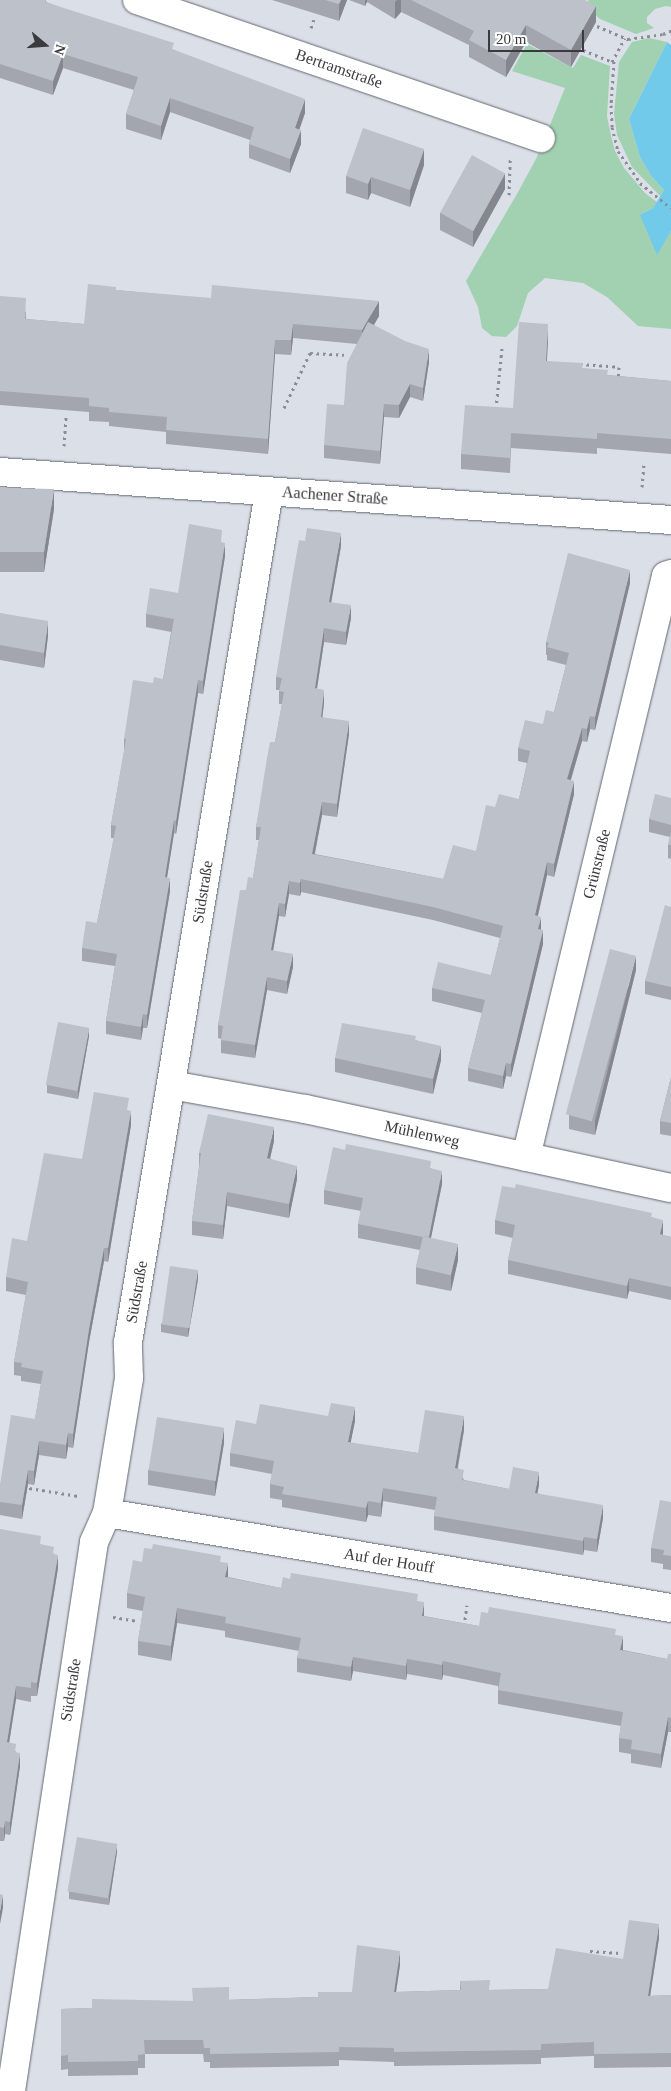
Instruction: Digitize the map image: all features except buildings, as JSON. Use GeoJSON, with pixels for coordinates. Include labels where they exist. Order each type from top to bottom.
{"type":"FeatureCollection","features":[{"type":"Feature","properties":{"kind":"street","name":"Bertramstraße"},"geometry":{"type":"LineString","coordinates":[[137,0],[541,138]]}},
{"type":"Feature","properties":{"kind":"street","name":"Aachener Straße"},"geometry":{"type":"LineString","coordinates":[[0,472],[671,520]]}},
{"type":"Feature","properties":{"kind":"street","name":"Südstraße"},"geometry":{"type":"LineString","coordinates":[[11,2091],[94,1542],[108,1507],[129,1378],[128,1342],[269,492]]}},
{"type":"Feature","properties":{"kind":"street","name":"Grünstraße"},"geometry":{"type":"LineString","coordinates":[[526,1157],[666,576],[671,574]]}},
{"type":"Feature","properties":{"kind":"street","name":"Mühlenweg"},"geometry":{"type":"LineString","coordinates":[[171,1085],[305,1109],[671,1188]]}},
{"type":"Feature","properties":{"kind":"street","name":"Auf der Houff"},"geometry":{"type":"LineString","coordinates":[[108,1507],[472,1575],[671,1608]]}},
{"type":"Feature","properties":{"kind":"path"},"geometry":{"type":"LineString","coordinates":[[597,26],[625,38],[663,34],[671,30]]}},
{"type":"Feature","properties":{"kind":"path"},"geometry":{"type":"LineString","coordinates":[[625,38],[614,61],[611,105],[612,127],[618,151],[629,170],[655,197],[671,208]]}},
{"type":"Feature","properties":{"kind":"path"},"geometry":{"type":"LineString","coordinates":[[583,50],[607,61],[614,61]]}},
{"type":"Feature","properties":{"kind":"path"},"geometry":{"type":"LineString","coordinates":[[502,348],[496,410],[505,411]]}},
{"type":"Feature","properties":{"kind":"path"},"geometry":{"type":"LineString","coordinates":[[284,408],[310,353],[344,355]]}},
{"type":"Feature","properties":{"kind":"path"},"geometry":{"type":"LineString","coordinates":[[575,364],[618,367],[618,384]]}},
{"type":"Feature","properties":{"kind":"path"},"geometry":{"type":"LineString","coordinates":[[20,1487],[108,1507]]}},
{"type":"Feature","properties":{"kind":"path"},"geometry":{"type":"LineString","coordinates":[[463,1631],[472,1575]]}},
{"type":"Feature","properties":{"kind":"path"},"geometry":{"type":"LineString","coordinates":[[590,1960],[590,1951],[620,1953]]}},
{"type":"Feature","properties":{"kind":"green space"},"geometry":{"type":"Polygon","coordinates":[[[588,0],[671,0],[671,7],[666,6],[655,9],[647,17],[647,23],[654,28],[636,34],[600,19],[591,11],[588,0]]]}},
{"type":"Feature","properties":{"kind":"green space"},"geometry":{"type":"Polygon","coordinates":[[[649,38],[667,42],[629,119],[640,157],[652,177],[664,190],[660,196],[632,167],[617,135],[614,114],[619,62],[632,42],[649,38]]]}},
{"type":"Feature","properties":{"kind":"green space"},"geometry":{"type":"Polygon","coordinates":[[[527,44],[573,68],[581,55],[610,66],[607,116],[611,136],[615,151],[624,168],[645,193],[657,202],[653,208],[647,211],[657,254],[671,231],[671,329],[638,326],[607,297],[583,283],[545,278],[528,293],[517,326],[506,337],[492,336],[482,328],[478,307],[466,281],[537,157],[565,88],[512,71],[527,44]]]}},
{"type":"Feature","properties":{"kind":"water"},"geometry":{"type":"Polygon","coordinates":[[[667,42],[671,45],[671,231],[657,255],[640,215],[653,208],[664,190],[652,177],[640,157],[629,119],[667,42]]]}}]}
